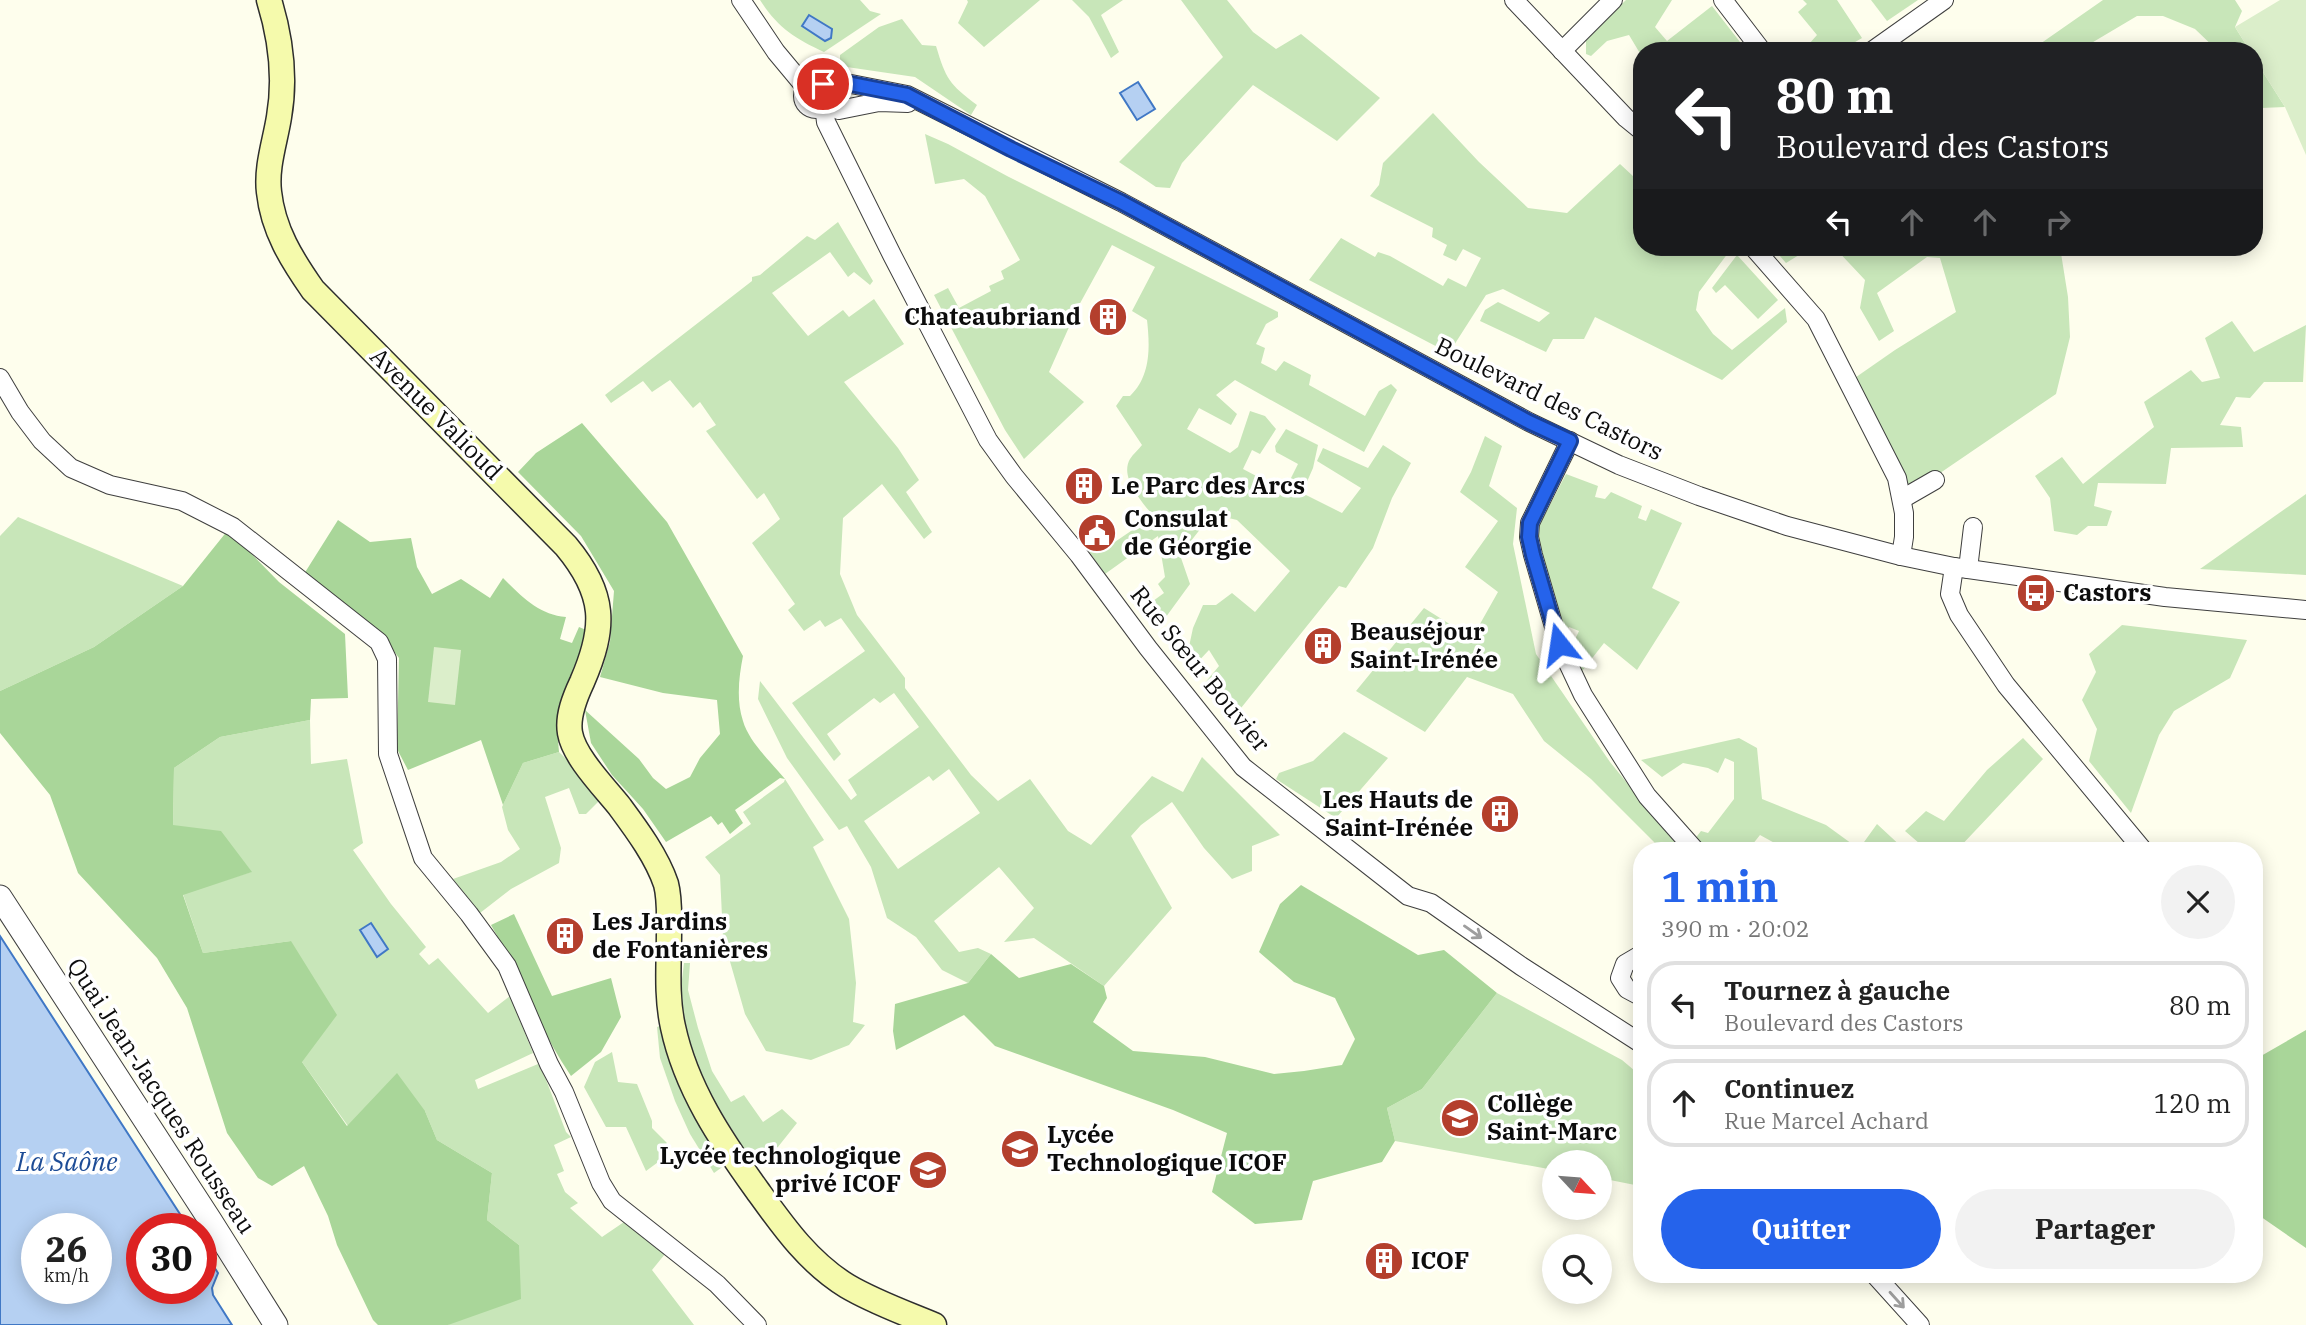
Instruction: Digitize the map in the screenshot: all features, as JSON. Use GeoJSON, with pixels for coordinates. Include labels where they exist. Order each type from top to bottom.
{"type":"FeatureCollection","features":[{"type":"Feature","properties":{"kind":"main road","name":"Avenue Valioud"},"geometry":{"type":"LineString","coordinates":[[269,0],[280,42],[284,77],[268,190],[282,242],[313,290],[531,510],[581,564],[594,587],[599,608],[599,630],[593,656],[573,702],[570,734],[583,761],[620,808],[658,867],[666,886],[669,909],[668,991],[673,1027],[695,1090],[718,1133],[791,1237],[818,1264],[846,1285],[876,1301],[934,1325]]}},
{"type":"Feature","properties":{"kind":"street"},"geometry":{"type":"LineString","coordinates":[[741,0],[776,52],[814,86],[804,100],[809,106],[816,108],[825,105],[839,110],[879,102],[926,107]]}},
{"type":"Feature","properties":{"kind":"street"},"geometry":{"type":"LineString","coordinates":[[1514,0],[1633,124]]}},
{"type":"Feature","properties":{"kind":"street"},"geometry":{"type":"LineString","coordinates":[[1562,51],[1614,0]]}},
{"type":"Feature","properties":{"kind":"street"},"geometry":{"type":"LineString","coordinates":[[1723,0],[1755,42]]}},
{"type":"Feature","properties":{"kind":"street"},"geometry":{"type":"LineString","coordinates":[[1885,42],[1944,0]]}},
{"type":"Feature","properties":{"kind":"street","name":"Boulevard des Castors"},"geometry":{"type":"LineString","coordinates":[[814,86],[835,82],[907,95],[926,107],[1121,202],[1529,422],[1619,465],[1699,496],[1787,526],[1901,556],[1961,568],[2165,597],[2306,610]]}},
{"type":"Feature","properties":{"kind":"street","name":"Rue Sœur Bouvier"},"geometry":{"type":"LineString","coordinates":[[825,105],[826,122],[988,440],[1243,767],[1408,896],[1431,903],[1521,966],[1633,1038]]}},
{"type":"Feature","properties":{"kind":"street"},"geometry":{"type":"LineString","coordinates":[[1761,256],[1816,319],[1896,478],[1902,499],[1904,537],[1901,556]]}},
{"type":"Feature","properties":{"kind":"street"},"geometry":{"type":"LineString","coordinates":[[0,378],[36,435],[71,468],[110,485],[182,501],[233,527],[379,642],[387,659],[388,754],[423,858],[508,966],[601,1183],[612,1201],[717,1284],[757,1325]]}},
{"type":"Feature","properties":{"kind":"street"},"geometry":{"type":"LineString","coordinates":[[1570,441],[1530,523],[1529,537],[1559,644],[1583,695],[1647,796],[1688,842]]}},
{"type":"Feature","properties":{"kind":"street"},"geometry":{"type":"LineString","coordinates":[[1902,499],[1935,480]]}},
{"type":"Feature","properties":{"kind":"street"},"geometry":{"type":"LineString","coordinates":[[1973,527],[1950,594],[1959,615],[2006,685],[2136,842]]}},
{"type":"Feature","properties":{"kind":"street","name":"Quai Jean-Jacques Rousseau"},"geometry":{"type":"LineString","coordinates":[[0,897],[276,1325]]}},
{"type":"Feature","properties":{"kind":"street"},"geometry":{"type":"LineString","coordinates":[[1633,959],[1625,964],[1620,978],[1633,993]]}},
{"type":"Feature","properties":{"kind":"street"},"geometry":{"type":"LineString","coordinates":[[1882,1283],[1920,1325]]}},
{"type":"Feature","properties":{"kind":"green space"},"geometry":{"type":"Polygon","coordinates":[[[760,0],[860,0],[870,11],[881,14],[824,52],[788,31],[773,18],[760,0]]]}},
{"type":"Feature","properties":{"kind":"green space"},"geometry":{"type":"Polygon","coordinates":[[[967,0],[1040,0],[984,47],[958,23],[967,0]]]}},
{"type":"Feature","properties":{"kind":"green space"},"geometry":{"type":"Polygon","coordinates":[[[1072,0],[1123,0],[1101,15],[1119,52],[1111,58],[1089,17],[1072,0]]]}},
{"type":"Feature","properties":{"kind":"green space"},"geometry":{"type":"Polygon","coordinates":[[[1181,0],[1227,0],[1253,32],[1276,49],[1301,34],[1380,98],[1337,141],[1253,85],[1182,163],[1170,188],[1156,187],[1119,162],[1223,57],[1181,0]]]}},
{"type":"Feature","properties":{"kind":"green space"},"geometry":{"type":"Polygon","coordinates":[[[1626,0],[1672,0],[1655,27],[1667,41],[1712,6],[1740,42],[1633,42],[1629,35],[1607,41],[1591,56],[1586,54],[1586,38],[1626,0]]]}},
{"type":"Feature","properties":{"kind":"green space"},"geometry":{"type":"Polygon","coordinates":[[[1803,0],[1837,0],[1862,38],[1855,42],[1811,42],[1817,35],[1798,12],[1807,4],[1803,0]]]}},
{"type":"Feature","properties":{"kind":"green space"},"geometry":{"type":"Polygon","coordinates":[[[1871,0],[1918,0],[1887,21],[1871,0]]]}},
{"type":"Feature","properties":{"kind":"green space"},"geometry":{"type":"Polygon","coordinates":[[[2103,0],[2235,0],[2242,11],[2235,27],[2244,42],[2209,42],[2195,29],[2163,16],[2137,16],[2093,42],[2043,42],[2103,0]]]}},
{"type":"Feature","properties":{"kind":"green space"},"geometry":{"type":"Polygon","coordinates":[[[2280,0],[2306,0],[2306,155],[2285,107],[2263,72],[2263,42],[2244,42],[2235,27],[2280,0]]]}},
{"type":"Feature","properties":{"kind":"green space"},"geometry":{"type":"Polygon","coordinates":[[[902,19],[922,45],[936,46],[950,80],[977,105],[971,115],[915,77],[840,66],[840,55],[879,27],[902,19]]]}},
{"type":"Feature","properties":{"kind":"green space"},"geometry":{"type":"Polygon","coordinates":[[[2263,72],[2285,107],[2263,108],[2263,72]]]}},
{"type":"Feature","properties":{"kind":"green space"},"geometry":{"type":"Polygon","coordinates":[[[1433,113],[1479,162],[1528,208],[1567,213],[1620,164],[1633,176],[1633,256],[1726,256],[1699,292],[1696,310],[1713,334],[1732,350],[1785,308],[1787,322],[1722,380],[1595,317],[1584,339],[1553,339],[1546,352],[1480,321],[1485,310],[1498,302],[1539,322],[1550,313],[1503,289],[1486,295],[1449,353],[1309,280],[1341,238],[1375,257],[1378,252],[1390,256],[1443,286],[1448,278],[1466,287],[1481,258],[1463,249],[1456,261],[1443,255],[1447,245],[1432,237],[1433,228],[1370,196],[1379,185],[1383,163],[1433,113]]]}},
{"type":"Feature","properties":{"kind":"green space"},"geometry":{"type":"Polygon","coordinates":[[[925,134],[1278,312],[1278,317],[1266,324],[1256,344],[1265,348],[1261,363],[1276,371],[1284,361],[1311,375],[1309,385],[1365,416],[1379,391],[1391,384],[1397,390],[1364,452],[1235,380],[1216,395],[1237,414],[1231,425],[1199,408],[1187,429],[1230,453],[1238,447],[1250,411],[1265,416],[1276,429],[1260,454],[1252,450],[1243,469],[1281,489],[1287,479],[1290,480],[1298,464],[1276,452],[1275,446],[1286,429],[1318,445],[1313,468],[1302,493],[1342,513],[1361,488],[1317,461],[1323,448],[1368,468],[1383,445],[1411,463],[1392,498],[1373,548],[1346,588],[1339,586],[1241,708],[1211,698],[1204,684],[1219,666],[1209,650],[1194,666],[1187,656],[1193,628],[1203,605],[1216,605],[1232,593],[1255,612],[1290,571],[1237,520],[1212,514],[1180,555],[1190,584],[1163,621],[1149,608],[1153,601],[1164,593],[1158,584],[1165,577],[1158,536],[1105,574],[1088,550],[1095,542],[1103,550],[1153,516],[1134,489],[1128,474],[1130,459],[1142,445],[1116,406],[1123,396],[1130,396],[1137,388],[1148,361],[1147,320],[1132,311],[1155,267],[1112,245],[1078,307],[1049,372],[1084,402],[1024,459],[1005,430],[934,295],[948,288],[959,308],[991,291],[989,286],[1004,279],[1001,271],[1020,260],[985,196],[964,179],[935,184],[925,134]]]}},
{"type":"Feature","properties":{"kind":"green space"},"geometry":{"type":"Polygon","coordinates":[[[838,222],[873,281],[870,285],[854,272],[848,277],[830,252],[772,293],[808,336],[843,310],[849,317],[874,299],[904,344],[844,382],[898,448],[919,480],[906,492],[932,532],[924,539],[882,484],[843,518],[840,574],[857,615],[905,678],[905,688],[971,775],[998,801],[1030,779],[1068,831],[1091,845],[1152,776],[1183,792],[1202,757],[1280,835],[1252,846],[1252,871],[1232,879],[1204,848],[1172,802],[1141,825],[1131,836],[1172,908],[1104,986],[1034,938],[1004,942],[1034,908],[999,867],[934,921],[959,952],[978,948],[991,954],[968,983],[942,970],[916,937],[887,918],[871,867],[847,826],[839,830],[787,758],[758,699],[760,681],[851,800],[857,795],[848,780],[919,727],[894,693],[880,703],[874,698],[827,734],[841,754],[834,761],[792,703],[865,651],[841,618],[825,627],[820,620],[804,631],[788,610],[795,604],[752,543],[780,519],[764,493],[757,499],[706,431],[716,425],[700,402],[693,408],[670,380],[652,392],[643,381],[611,403],[605,395],[807,236],[815,240],[838,222]],[[949,769],[933,781],[929,776],[864,821],[898,869],[980,813],[949,769]]]}},
{"type":"Feature","properties":{"kind":"green space"},"geometry":{"type":"Polygon","coordinates":[[[1738,256],[1778,300],[1758,319],[1725,285],[1716,293],[1712,288],[1738,256]]]}},
{"type":"Feature","properties":{"kind":"green space"},"geometry":{"type":"Polygon","coordinates":[[[1780,256],[1797,256],[1786,263],[1780,256]]]}},
{"type":"Feature","properties":{"kind":"green space"},"geometry":{"type":"Polygon","coordinates":[[[1842,256],[2061,256],[2068,297],[2070,337],[2056,394],[1902,499],[1849,382],[1956,312],[1940,258],[1927,257],[1877,293],[1894,331],[1879,341],[1860,308],[1865,280],[1842,256]]]}},
{"type":"Feature","properties":{"kind":"green space"},"geometry":{"type":"Polygon","coordinates":[[[2232,321],[2254,352],[2306,325],[2303,382],[2264,382],[2250,398],[2236,397],[2220,425],[2241,427],[2243,447],[2171,448],[2166,484],[2098,483],[2094,506],[2112,511],[2107,526],[2088,526],[2077,535],[2054,531],[2050,498],[2035,476],[2062,457],[2083,484],[2154,427],[2144,402],[2191,370],[2202,382],[2220,378],[2205,338],[2232,321]]]}},
{"type":"Feature","properties":{"kind":"green space"},"geometry":{"type":"Polygon","coordinates":[[[582,423],[667,522],[743,656],[739,696],[743,721],[755,744],[785,779],[780,778],[735,810],[743,823],[730,834],[722,822],[718,825],[711,816],[666,842],[643,809],[612,775],[591,743],[585,710],[639,759],[653,778],[666,789],[690,777],[700,758],[720,734],[717,700],[663,693],[600,677],[610,642],[614,591],[581,536],[518,472],[536,453],[582,423]]]}},
{"type":"Feature","properties":{"kind":"green space"},"geometry":{"type":"Polygon","coordinates":[[[1485,436],[1502,446],[1489,486],[1517,508],[1513,544],[1536,654],[1610,762],[1675,842],[1654,842],[1591,779],[1544,741],[1513,694],[1467,677],[1425,732],[1356,691],[1424,608],[1480,643],[1476,631],[1498,592],[1465,567],[1498,521],[1460,492],[1485,436]]]}},
{"type":"Feature","properties":{"kind":"green space"},"geometry":{"type":"Polygon","coordinates":[[[1566,474],[1598,486],[1595,497],[1605,499],[1611,492],[1642,506],[1638,518],[1646,521],[1651,509],[1682,523],[1652,588],[1680,602],[1637,670],[1604,643],[1579,675],[1568,654],[1579,631],[1569,627],[1560,637],[1537,530],[1566,474]]]}},
{"type":"Feature","properties":{"kind":"green space"},"geometry":{"type":"Polygon","coordinates":[[[2306,494],[2306,575],[2200,569],[2306,494]]]}},
{"type":"Feature","properties":{"kind":"green space"},"geometry":{"type":"Polygon","coordinates":[[[18,517],[183,586],[94,647],[0,691],[0,536],[18,517]]]}},
{"type":"Feature","properties":{"kind":"green space"},"geometry":{"type":"Polygon","coordinates":[[[338,520],[370,542],[411,538],[417,567],[432,594],[461,579],[490,598],[503,578],[539,609],[566,617],[560,639],[572,643],[579,627],[591,632],[557,729],[559,752],[523,763],[503,805],[481,740],[408,770],[397,749],[399,658],[390,646],[304,574],[338,520]]]}},
{"type":"Feature","properties":{"kind":"green space"},"geometry":{"type":"Polygon","coordinates":[[[228,530],[279,582],[345,634],[348,698],[311,699],[310,720],[220,737],[174,768],[173,825],[221,831],[252,872],[183,895],[203,953],[291,941],[337,1015],[302,1062],[347,1126],[397,1073],[425,1111],[437,1140],[492,1173],[487,1220],[519,1245],[521,1299],[448,1325],[378,1325],[373,1320],[337,1245],[328,1216],[304,1166],[272,1186],[258,1178],[227,1133],[187,1008],[157,958],[78,873],[50,795],[0,733],[0,691],[94,647],[183,586],[228,530]]]}},
{"type":"Feature","properties":{"kind":"green space"},"geometry":{"type":"Polygon","coordinates":[[[2122,625],[2247,640],[2230,678],[2174,711],[2159,735],[2131,813],[2089,761],[2097,729],[2082,700],[2096,672],[2089,654],[2122,625]]]}},
{"type":"Feature","properties":{"kind":"green space"},"geometry":{"type":"Polygon","coordinates":[[[434,647],[461,650],[455,705],[428,702],[434,647]]]}},
{"type":"Feature","properties":{"kind":"green space"},"geometry":{"type":"Polygon","coordinates":[[[310,720],[311,764],[347,759],[363,843],[353,850],[391,904],[426,947],[419,954],[429,965],[438,958],[488,1013],[510,996],[533,1053],[475,1080],[478,1089],[538,1064],[566,1132],[571,1137],[554,1145],[564,1171],[557,1174],[565,1192],[578,1203],[570,1208],[602,1237],[624,1222],[665,1254],[652,1270],[694,1325],[448,1325],[519,1245],[487,1220],[492,1173],[437,1140],[425,1111],[348,1126],[302,1062],[291,941],[203,953],[183,894],[251,872],[173,826],[174,768],[220,737],[310,720]]]}},
{"type":"Feature","properties":{"kind":"green space"},"geometry":{"type":"Polygon","coordinates":[[[1344,732],[1388,758],[1336,818],[1276,779],[1279,773],[1313,761],[1344,732]]]}},
{"type":"Feature","properties":{"kind":"green space"},"geometry":{"type":"Polygon","coordinates":[[[1739,738],[1757,748],[1762,799],[1826,825],[1849,842],[1773,842],[1760,835],[1754,842],[1696,842],[1694,840],[1701,831],[1708,833],[1734,799],[1734,762],[1725,758],[1718,773],[1683,763],[1662,777],[1641,760],[1739,738]]]}},
{"type":"Feature","properties":{"kind":"green space"},"geometry":{"type":"Polygon","coordinates":[[[2023,738],[2043,759],[1965,842],[1918,842],[1905,831],[1926,811],[1944,821],[1987,770],[2023,738]]]}},
{"type":"Feature","properties":{"kind":"green space"},"geometry":{"type":"Polygon","coordinates":[[[559,752],[604,796],[586,814],[579,814],[569,788],[545,797],[561,848],[559,863],[511,889],[480,913],[453,879],[501,862],[520,849],[508,830],[502,807],[523,763],[559,752]]]}},
{"type":"Feature","properties":{"kind":"green space"},"geometry":{"type":"Polygon","coordinates":[[[785,779],[824,840],[813,847],[849,919],[856,983],[853,1022],[865,1025],[849,1045],[811,1060],[766,1051],[745,1014],[723,937],[720,875],[705,857],[751,824],[743,812],[785,779]]]}},
{"type":"Feature","properties":{"kind":"green space"},"geometry":{"type":"Polygon","coordinates":[[[1877,824],[1896,842],[1864,842],[1877,824]]]}},
{"type":"Feature","properties":{"kind":"green space"},"geometry":{"type":"Polygon","coordinates":[[[1301,885],[1418,955],[1444,950],[1497,993],[1422,1089],[1387,1108],[1395,1141],[1382,1162],[1313,1181],[1302,1220],[1255,1224],[1212,1192],[1227,1133],[1173,1110],[995,1046],[964,1015],[896,1050],[893,1031],[895,1004],[968,983],[991,954],[1019,978],[1071,964],[1104,986],[1107,998],[1093,1022],[1133,1051],[1205,1057],[1274,1074],[1342,1065],[1355,1039],[1335,998],[1294,982],[1259,952],[1280,904],[1301,885]]]}},
{"type":"Feature","properties":{"kind":"green space"},"geometry":{"type":"Polygon","coordinates":[[[514,914],[552,996],[611,978],[621,1017],[601,1052],[571,1076],[549,1039],[491,925],[514,914]]]}},
{"type":"Feature","properties":{"kind":"green space"},"geometry":{"type":"Polygon","coordinates":[[[684,963],[690,963],[688,990],[712,1071],[731,1102],[744,1095],[763,1122],[782,1109],[797,1123],[762,1167],[743,1147],[695,1071],[678,1012],[684,963]]]}},
{"type":"Feature","properties":{"kind":"green space"},"geometry":{"type":"Polygon","coordinates":[[[1497,993],[1622,1060],[1633,1069],[1633,1185],[1612,1180],[1612,1150],[1542,1150],[1542,1168],[1395,1141],[1387,1108],[1422,1089],[1497,993]]]}},
{"type":"Feature","properties":{"kind":"green space"},"geometry":{"type":"Polygon","coordinates":[[[667,1023],[732,1160],[714,1173],[690,1134],[660,1058],[657,1027],[667,1023]]]}},
{"type":"Feature","properties":{"kind":"green space"},"geometry":{"type":"Polygon","coordinates":[[[2306,1030],[2306,1248],[2263,1218],[2263,1055],[2306,1030]]]}},
{"type":"Feature","properties":{"kind":"green space"},"geometry":{"type":"Polygon","coordinates":[[[612,1052],[618,1082],[637,1084],[652,1121],[652,1128],[667,1143],[661,1151],[665,1157],[646,1171],[626,1127],[606,1127],[584,1087],[595,1062],[612,1052]]]}},
{"type":"Feature","properties":{"kind":"water"},"geometry":{"type":"Polygon","coordinates":[[[809,15],[832,29],[831,38],[825,41],[802,26],[809,15]]]}},
{"type":"Feature","properties":{"kind":"water"},"geometry":{"type":"Polygon","coordinates":[[[1138,82],[1155,109],[1137,120],[1120,93],[1138,82]]]}},
{"type":"Feature","properties":{"kind":"water"},"geometry":{"type":"Polygon","coordinates":[[[371,923],[388,949],[377,957],[360,930],[371,923]]]}},
{"type":"Feature","properties":{"kind":"water","name":"La Saône"},"geometry":{"type":"Polygon","coordinates":[[[0,936],[179,1213],[126,1213],[126,1304],[217,1304],[217,1301],[232,1325],[0,1325],[0,936]]]}},
{"type":"Feature","properties":{"kind":"place","name":"Chateaubriand"},"geometry":{"type":"Point","coordinates":[1108,317]}},
{"type":"Feature","properties":{"kind":"place","name":"Le Parc des Arcs"},"geometry":{"type":"Point","coordinates":[1084,486]}},
{"type":"Feature","properties":{"kind":"place","name":"Consulat de Géorgie"},"geometry":{"type":"Point","coordinates":[1097,533]}},
{"type":"Feature","properties":{"kind":"place","name":"Castors"},"geometry":{"type":"Point","coordinates":[2036,593]}},
{"type":"Feature","properties":{"kind":"place","name":"Beauséjour Saint-Irénée"},"geometry":{"type":"Point","coordinates":[1323,646]}},
{"type":"Feature","properties":{"kind":"place","name":"Les Hauts de Saint-Irénée"},"geometry":{"type":"Point","coordinates":[1500,814]}},
{"type":"Feature","properties":{"kind":"place","name":"Les Jardins de Fontanières"},"geometry":{"type":"Point","coordinates":[565,936]}},
{"type":"Feature","properties":{"kind":"place","name":"Collège Saint-Marc"},"geometry":{"type":"Point","coordinates":[1460,1118]}},
{"type":"Feature","properties":{"kind":"place","name":"Lycée Technologique ICOF"},"geometry":{"type":"Point","coordinates":[1020,1149]}},
{"type":"Feature","properties":{"kind":"place","name":"Lycée technologique privé ICOF"},"geometry":{"type":"Point","coordinates":[928,1170]}},
{"type":"Feature","properties":{"kind":"place","name":"ICOF"},"geometry":{"type":"Point","coordinates":[1384,1261]}},
{"type":"Feature","properties":{"kind":"route"},"geometry":{"type":"LineString","coordinates":[[823,84],[846,83],[907,95],[926,107],[1121,202],[1529,422],[1570,441],[1535,510],[1529,537],[1559,644]]}}]}
